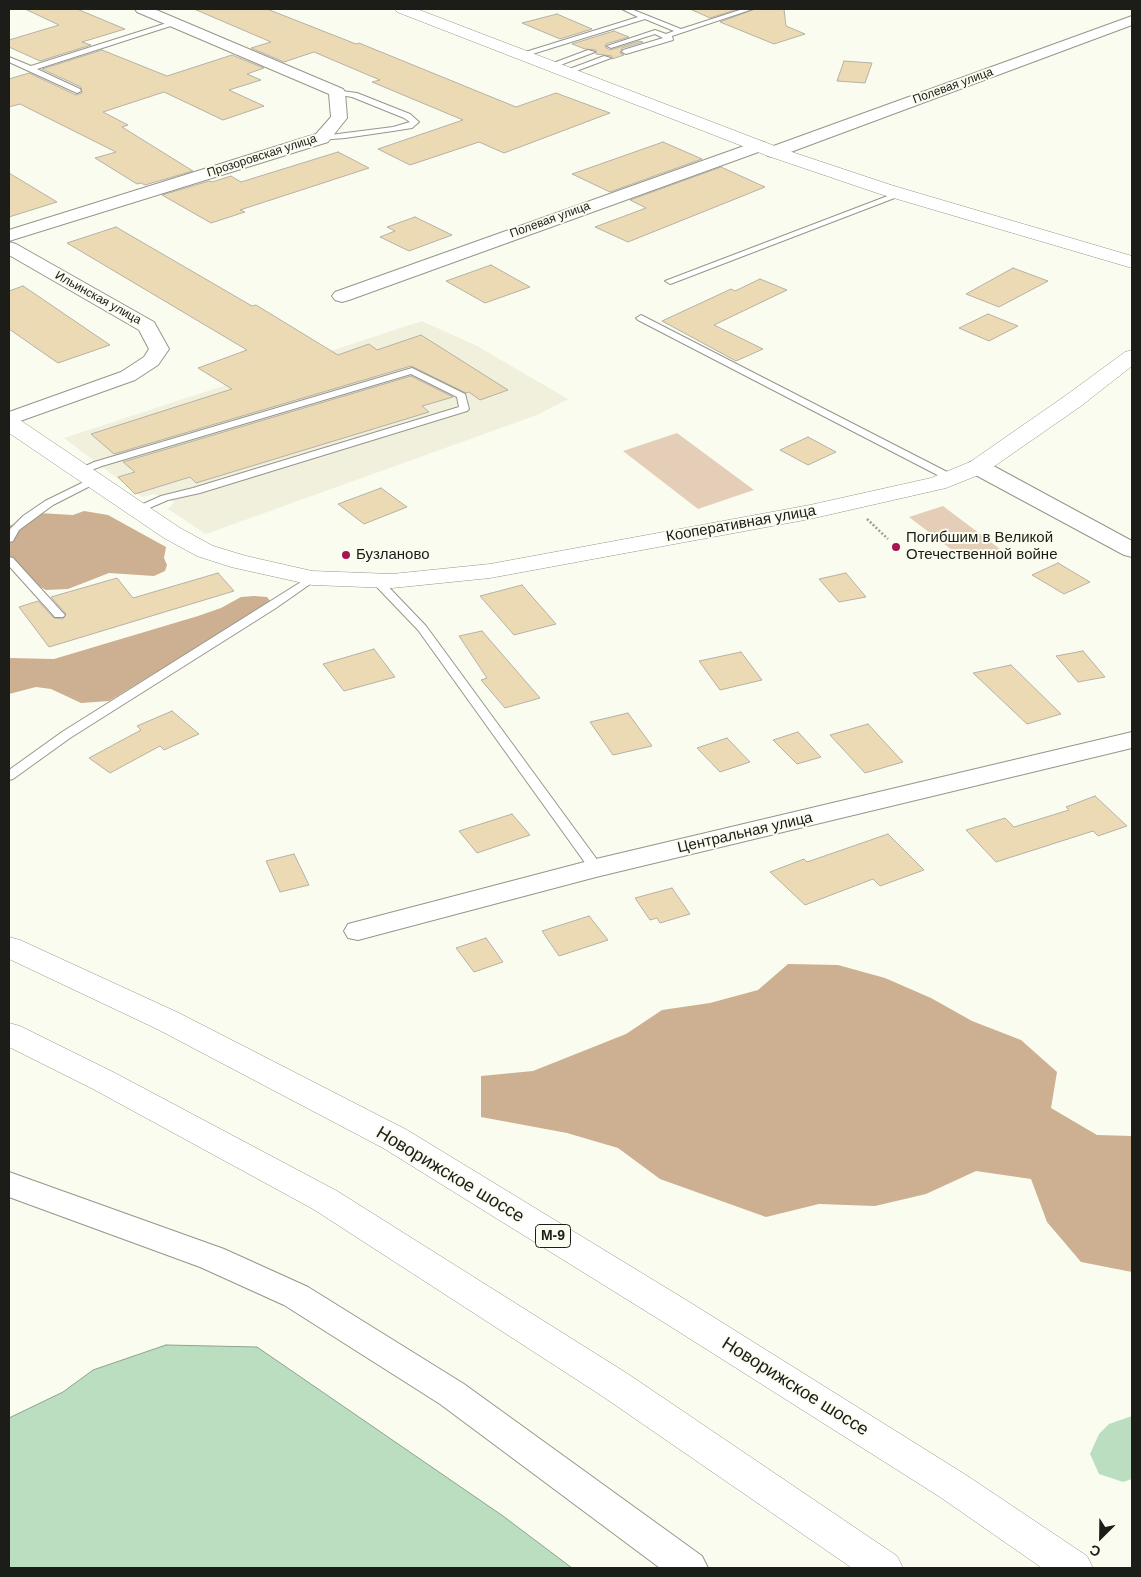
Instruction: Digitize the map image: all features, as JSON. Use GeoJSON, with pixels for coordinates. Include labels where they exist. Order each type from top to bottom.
{"type":"FeatureCollection","features":[{"type":"Feature","properties":{"kind":"main road"},"geometry":{"type":"LineString","coordinates":[[403,9],[524,54],[766,149],[902,194],[1132,262]]}},
{"type":"Feature","properties":{"kind":"main road","name":"Кооперативная улица"},"geometry":{"type":"LineString","coordinates":[[9,423],[172,533],[205,550],[240,562],[312,578],[377,581],[442,577],[490,571],[810,512],[920,488],[978,467],[1073,401],[1132,356]]}},
{"type":"Feature","properties":{"kind":"main road","name":"Новорижское шоссе"},"geometry":{"type":"LineString","coordinates":[[9,947],[168,1022],[395,1139],[678,1313],[936,1476],[1073,1568]]}},
{"type":"Feature","properties":{"kind":"main road"},"geometry":{"type":"LineString","coordinates":[[9,1034],[104,1081],[325,1200],[615,1385],[883,1568]]}},
{"type":"Feature","properties":{"kind":"street"},"geometry":{"type":"LineString","coordinates":[[142,9],[337,92]]}},
{"type":"Feature","properties":{"kind":"street","name":"Полевая улица"},"geometry":{"type":"LineString","coordinates":[[342,296],[1132,20]]}},
{"type":"Feature","properties":{"kind":"street","name":"Прозоровская улица"},"geometry":{"type":"LineString","coordinates":[[9,236],[322,138],[339,118],[337,92]]}},
{"type":"Feature","properties":{"kind":"street","name":"Ильинская улица"},"geometry":{"type":"LineString","coordinates":[[9,248],[147,326],[159,349],[151,361],[128,376],[9,419]]}},
{"type":"Feature","properties":{"kind":"street"},"geometry":{"type":"LineString","coordinates":[[978,467],[1132,550]]}},
{"type":"Feature","properties":{"kind":"street","name":"Центральная улица"},"geometry":{"type":"LineString","coordinates":[[358,930],[596,868],[1132,740]]}},
{"type":"Feature","properties":{"kind":"street"},"geometry":{"type":"LineString","coordinates":[[9,1184],[212,1258],[296,1296],[452,1394],[689,1568]]}},
{"type":"Feature","properties":{"kind":"lane"},"geometry":{"type":"LineString","coordinates":[[625,9],[681,31]]}},
{"type":"Feature","properties":{"kind":"lane"},"geometry":{"type":"LineString","coordinates":[[626,52],[681,31],[749,9]]}},
{"type":"Feature","properties":{"kind":"lane"},"geometry":{"type":"LineString","coordinates":[[524,54],[645,16]]}},
{"type":"Feature","properties":{"kind":"lane"},"geometry":{"type":"LineString","coordinates":[[30,69],[176,23]]}},
{"type":"Feature","properties":{"kind":"lane"},"geometry":{"type":"LineString","coordinates":[[611,46],[655,32],[668,37]]}},
{"type":"Feature","properties":{"kind":"lane"},"geometry":{"type":"LineString","coordinates":[[552,65],[591,52]]}},
{"type":"Feature","properties":{"kind":"lane"},"geometry":{"type":"LineString","coordinates":[[568,71],[607,58]]}},
{"type":"Feature","properties":{"kind":"lane"},"geometry":{"type":"LineString","coordinates":[[9,59],[77,91]]}},
{"type":"Feature","properties":{"kind":"lane"},"geometry":{"type":"LineString","coordinates":[[322,138],[393,129],[409,126],[415,122],[407,116],[354,95],[337,92]]}},
{"type":"Feature","properties":{"kind":"lane"},"geometry":{"type":"LineString","coordinates":[[670,281],[902,194]]}},
{"type":"Feature","properties":{"kind":"lane"},"geometry":{"type":"LineString","coordinates":[[641,318],[951,478]]}},
{"type":"Feature","properties":{"kind":"lane"},"geometry":{"type":"LineString","coordinates":[[9,539],[15,528],[27,518],[108,461],[412,371],[462,396],[464,409],[196,491],[165,498],[138,510]]}},
{"type":"Feature","properties":{"kind":"lane"},"geometry":{"type":"LineString","coordinates":[[9,560],[59,615]]}},
{"type":"Feature","properties":{"kind":"lane"},"geometry":{"type":"LineString","coordinates":[[9,776],[66,735],[272,606],[312,578]]}},
{"type":"Feature","properties":{"kind":"lane"},"geometry":{"type":"LineString","coordinates":[[377,581],[422,628],[596,868]]}},
{"type":"Feature","properties":{"kind":"shaded area"},"geometry":{"type":"Polygon","coordinates":[[[422,321],[477,346],[568,399],[537,415],[206,534],[168,509],[174,502],[154,494],[142,497],[64,438],[422,321]]]}},
{"type":"Feature","properties":{"kind":"shaded area"},"geometry":{"type":"Polygon","coordinates":[[[677,433],[754,490],[698,509],[623,451],[677,433]]]}},
{"type":"Feature","properties":{"kind":"shaded area"},"geometry":{"type":"Polygon","coordinates":[[[943,506],[1000,549],[965,560],[909,517],[943,506]]]}},
{"type":"Feature","properties":{"kind":"shaded area"},"geometry":{"type":"Polygon","coordinates":[[[84,511],[108,515],[166,547],[164,558],[167,565],[165,571],[154,576],[109,573],[68,589],[46,590],[37,585],[26,574],[9,565],[9,526],[39,513],[73,515],[84,511]]]}},
{"type":"Feature","properties":{"kind":"shaded area"},"geometry":{"type":"Polygon","coordinates":[[[241,597],[267,597],[271,602],[109,701],[81,703],[51,689],[36,687],[9,694],[9,658],[54,659],[198,616],[221,608],[241,597]]]}},
{"type":"Feature","properties":{"kind":"shaded area"},"geometry":{"type":"Polygon","coordinates":[[[788,964],[838,965],[885,978],[931,998],[972,1021],[1021,1040],[1057,1072],[1051,1108],[1097,1135],[1132,1136],[1132,1272],[1081,1262],[1047,1222],[1031,1179],[976,1171],[926,1194],[875,1206],[819,1204],[766,1217],[660,1179],[618,1148],[567,1133],[481,1117],[481,1076],[533,1071],[626,1034],[662,1010],[710,1003],[758,990],[788,964]]]}},
{"type":"Feature","properties":{"kind":"shaded area"},"geometry":{"type":"Polygon","coordinates":[[[166,1345],[257,1347],[503,1516],[572,1568],[9,1568],[9,1418],[63,1392],[93,1370],[166,1345]]]}},
{"type":"Feature","properties":{"kind":"building"},"geometry":{"type":"Polygon","coordinates":[[[25,9],[77,9],[125,29],[82,42],[91,45],[40,61],[9,47],[9,40],[59,25],[25,9]]]}},
{"type":"Feature","properties":{"kind":"building"},"geometry":{"type":"Polygon","coordinates":[[[194,9],[267,9],[356,44],[359,43],[516,107],[556,93],[610,113],[504,153],[479,142],[410,165],[378,149],[463,120],[372,82],[380,80],[314,52],[284,62],[251,48],[271,42],[194,9]]]}},
{"type":"Feature","properties":{"kind":"building"},"geometry":{"type":"Polygon","coordinates":[[[690,9],[738,9],[710,18],[690,9]]]}},
{"type":"Feature","properties":{"kind":"building"},"geometry":{"type":"Polygon","coordinates":[[[755,9],[784,9],[786,26],[805,34],[774,44],[720,22],[755,9]]]}},
{"type":"Feature","properties":{"kind":"building"},"geometry":{"type":"Polygon","coordinates":[[[557,14],[592,29],[560,39],[522,23],[557,14]]]}},
{"type":"Feature","properties":{"kind":"building"},"geometry":{"type":"Polygon","coordinates":[[[614,31],[629,37],[606,44],[605,47],[610,50],[639,41],[643,42],[622,48],[620,53],[624,55],[612,59],[612,56],[596,54],[596,50],[585,49],[572,44],[614,31]]]}},
{"type":"Feature","properties":{"kind":"building"},"geometry":{"type":"Polygon","coordinates":[[[102,50],[167,76],[232,55],[264,68],[247,74],[261,80],[229,90],[264,106],[223,120],[164,92],[103,112],[128,125],[122,127],[193,171],[145,185],[137,184],[95,158],[116,152],[20,104],[9,107],[9,79],[29,73],[76,95],[82,93],[81,87],[42,69],[102,50]]]}},
{"type":"Feature","properties":{"kind":"building"},"geometry":{"type":"Polygon","coordinates":[[[844,61],[872,63],[865,83],[837,81],[844,61]]]}},
{"type":"Feature","properties":{"kind":"building"},"geometry":{"type":"Polygon","coordinates":[[[663,142],[702,159],[610,192],[572,174],[663,142]]]}},
{"type":"Feature","properties":{"kind":"building"},"geometry":{"type":"Polygon","coordinates":[[[338,152],[369,168],[240,210],[245,212],[211,223],[162,195],[231,176],[241,182],[338,152]]]}},
{"type":"Feature","properties":{"kind":"building"},"geometry":{"type":"Polygon","coordinates":[[[721,167],[765,187],[628,242],[595,227],[646,208],[630,200],[721,167]]]}},
{"type":"Feature","properties":{"kind":"building"},"geometry":{"type":"Polygon","coordinates":[[[9,173],[57,202],[9,217],[9,173]]]}},
{"type":"Feature","properties":{"kind":"building"},"geometry":{"type":"Polygon","coordinates":[[[415,217],[452,235],[409,251],[380,237],[395,231],[387,227],[415,217]]]}},
{"type":"Feature","properties":{"kind":"building"},"geometry":{"type":"Polygon","coordinates":[[[116,227],[252,306],[256,305],[338,355],[369,344],[377,350],[421,335],[508,390],[480,400],[469,392],[466,393],[411,366],[114,454],[91,434],[232,389],[198,368],[247,350],[67,243],[116,227]]]}},
{"type":"Feature","properties":{"kind":"building"},"geometry":{"type":"Polygon","coordinates":[[[491,265],[530,287],[485,303],[446,281],[491,265]]]}},
{"type":"Feature","properties":{"kind":"building"},"geometry":{"type":"Polygon","coordinates":[[[1013,268],[1048,281],[999,307],[966,294],[1013,268]]]}},
{"type":"Feature","properties":{"kind":"building"},"geometry":{"type":"Polygon","coordinates":[[[760,279],[787,290],[714,325],[763,349],[736,361],[662,321],[731,289],[735,291],[760,279]]]}},
{"type":"Feature","properties":{"kind":"building"},"geometry":{"type":"Polygon","coordinates":[[[23,286],[110,345],[58,363],[9,329],[9,291],[23,286]]]}},
{"type":"Feature","properties":{"kind":"building"},"geometry":{"type":"Polygon","coordinates":[[[988,314],[1018,326],[989,341],[959,328],[988,314]]]}},
{"type":"Feature","properties":{"kind":"building"},"geometry":{"type":"Polygon","coordinates":[[[411,376],[453,397],[422,406],[429,412],[196,483],[190,477],[135,494],[118,477],[135,472],[123,462],[411,376]]]}},
{"type":"Feature","properties":{"kind":"building"},"geometry":{"type":"Polygon","coordinates":[[[808,437],[836,452],[808,465],[780,450],[808,437]]]}},
{"type":"Feature","properties":{"kind":"building"},"geometry":{"type":"Polygon","coordinates":[[[381,488],[407,507],[364,524],[338,504],[381,488]]]}},
{"type":"Feature","properties":{"kind":"building"},"geometry":{"type":"Polygon","coordinates":[[[1058,563],[1090,582],[1064,594],[1032,575],[1058,563]]]}},
{"type":"Feature","properties":{"kind":"building"},"geometry":{"type":"Polygon","coordinates":[[[218,573],[234,591],[49,647],[19,607],[38,601],[54,618],[63,619],[66,614],[51,597],[117,578],[133,598],[218,573]]]}},
{"type":"Feature","properties":{"kind":"building"},"geometry":{"type":"Polygon","coordinates":[[[846,573],[866,597],[839,602],[819,579],[846,573]]]}},
{"type":"Feature","properties":{"kind":"building"},"geometry":{"type":"Polygon","coordinates":[[[522,585],[556,624],[514,635],[480,596],[522,585]]]}},
{"type":"Feature","properties":{"kind":"building"},"geometry":{"type":"Polygon","coordinates":[[[482,631],[540,698],[505,708],[481,680],[487,678],[459,636],[482,631]]]}},
{"type":"Feature","properties":{"kind":"building"},"geometry":{"type":"Polygon","coordinates":[[[374,649],[395,677],[344,691],[323,664],[374,649]]]}},
{"type":"Feature","properties":{"kind":"building"},"geometry":{"type":"Polygon","coordinates":[[[1083,651],[1105,677],[1078,682],[1056,656],[1083,651]]]}},
{"type":"Feature","properties":{"kind":"building"},"geometry":{"type":"Polygon","coordinates":[[[741,652],[762,680],[720,690],[699,661],[741,652]]]}},
{"type":"Feature","properties":{"kind":"building"},"geometry":{"type":"Polygon","coordinates":[[[1011,665],[1061,714],[1027,724],[973,673],[1011,665]]]}},
{"type":"Feature","properties":{"kind":"building"},"geometry":{"type":"Polygon","coordinates":[[[172,711],[199,734],[164,750],[160,746],[110,773],[89,758],[141,730],[137,726],[172,711]]]}},
{"type":"Feature","properties":{"kind":"building"},"geometry":{"type":"Polygon","coordinates":[[[628,713],[652,746],[613,755],[590,722],[628,713]]]}},
{"type":"Feature","properties":{"kind":"building"},"geometry":{"type":"Polygon","coordinates":[[[868,724],[903,762],[865,773],[830,735],[868,724]]]}},
{"type":"Feature","properties":{"kind":"building"},"geometry":{"type":"Polygon","coordinates":[[[798,732],[821,757],[797,764],[773,740],[798,732]]]}},
{"type":"Feature","properties":{"kind":"building"},"geometry":{"type":"Polygon","coordinates":[[[727,738],[750,762],[720,772],[697,748],[727,738]]]}},
{"type":"Feature","properties":{"kind":"building"},"geometry":{"type":"Polygon","coordinates":[[[1095,796],[1127,826],[1098,836],[1093,831],[996,862],[966,830],[1005,818],[1014,827],[1069,810],[1066,807],[1095,796]]]}},
{"type":"Feature","properties":{"kind":"building"},"geometry":{"type":"Polygon","coordinates":[[[512,814],[530,835],[477,853],[459,831],[512,814]]]}},
{"type":"Feature","properties":{"kind":"building"},"geometry":{"type":"Polygon","coordinates":[[[888,834],[924,870],[880,886],[873,879],[805,905],[770,872],[804,859],[807,862],[888,834]]]}},
{"type":"Feature","properties":{"kind":"building"},"geometry":{"type":"Polygon","coordinates":[[[294,854],[309,885],[280,892],[266,861],[294,854]]]}},
{"type":"Feature","properties":{"kind":"building"},"geometry":{"type":"Polygon","coordinates":[[[672,888],[690,914],[660,923],[657,918],[650,920],[635,898],[672,888]]]}},
{"type":"Feature","properties":{"kind":"building"},"geometry":{"type":"Polygon","coordinates":[[[589,916],[608,940],[559,956],[542,931],[589,916]]]}},
{"type":"Feature","properties":{"kind":"building"},"geometry":{"type":"Polygon","coordinates":[[[486,938],[503,962],[474,972],[456,948],[486,938]]]}},
{"type":"Feature","properties":{"kind":"waterway"},"geometry":{"type":"LineString","coordinates":[[1123,1454],[1132,1444]]}},
{"type":"Feature","properties":{"kind":"place","name":"Погибшим в Великой Отечественной войне"},"geometry":{"type":"Point","coordinates":[896,547]}},
{"type":"Feature","properties":{"kind":"place","name":"Бузланово"},"geometry":{"type":"Point","coordinates":[346,555]}}]}
